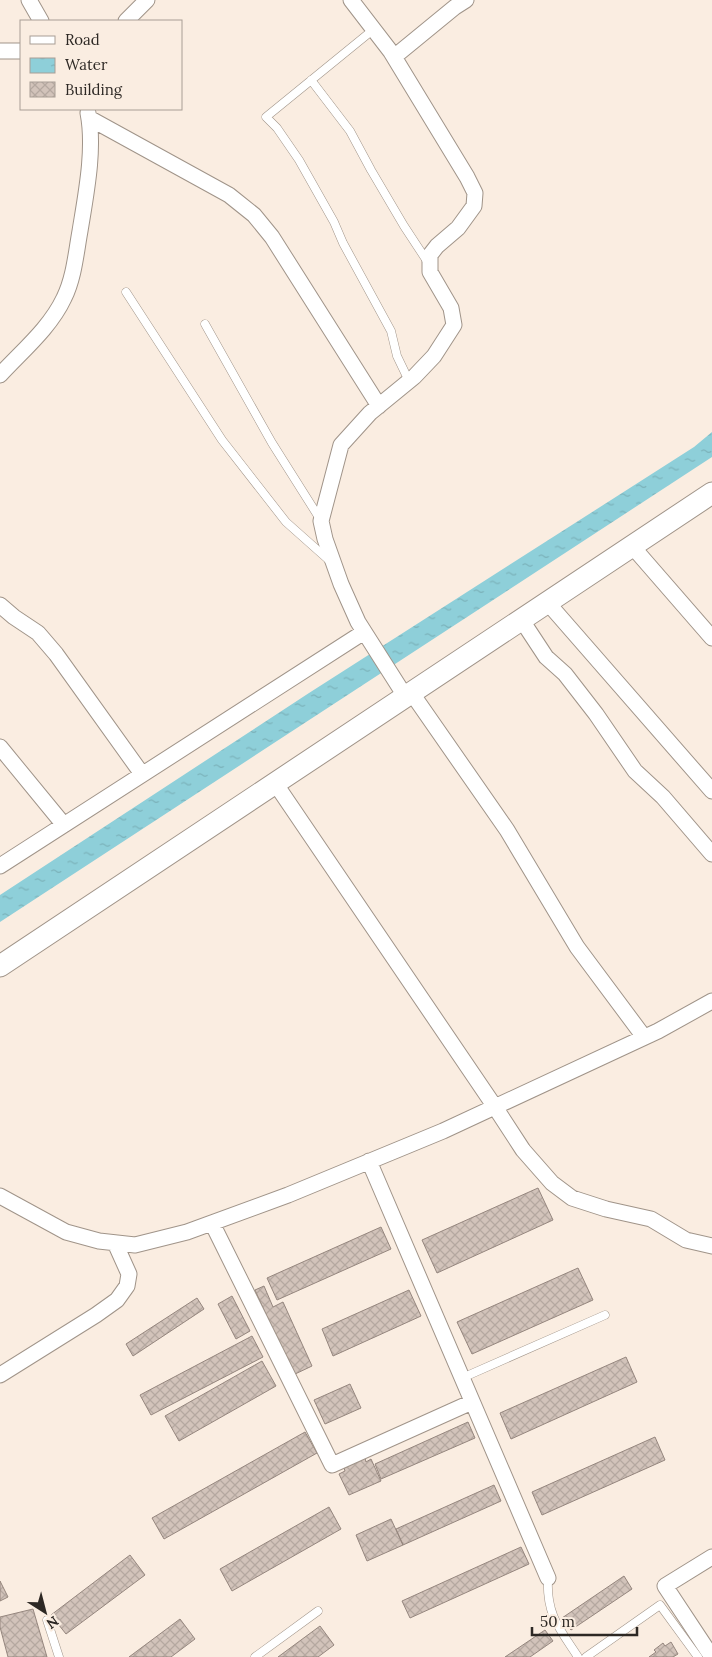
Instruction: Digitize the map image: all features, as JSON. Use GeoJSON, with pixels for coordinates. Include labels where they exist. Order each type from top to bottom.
{"type":"FeatureCollection","features":[{"type":"Feature","properties":{"kind":"main road"},"geometry":{"type":"LineString","coordinates":[[0,966],[712,493]]}},
{"type":"Feature","properties":{"kind":"street"},"geometry":{"type":"LineString","coordinates":[[29,0],[40,20]]}},
{"type":"Feature","properties":{"kind":"street"},"geometry":{"type":"LineString","coordinates":[[127,20],[147,0]]}},
{"type":"Feature","properties":{"kind":"street"},"geometry":{"type":"LineString","coordinates":[[352,0],[394,56],[475,193],[474,206],[458,228],[436,246],[430,255],[430,272],[451,308],[454,324],[434,356],[409,381],[379,406],[340,445],[321,521],[324,539],[358,622],[364,632],[507,830],[577,947],[644,1037]]}},
{"type":"Feature","properties":{"kind":"street"},"geometry":{"type":"LineString","coordinates":[[394,56],[466,0]]}},
{"type":"Feature","properties":{"kind":"street"},"geometry":{"type":"LineString","coordinates":[[0,51],[20,51]]}},
{"type":"Feature","properties":{"kind":"street"},"geometry":{"type":"LineString","coordinates":[[88,113],[229,195],[254,214],[272,237],[379,406]]}},
{"type":"Feature","properties":{"kind":"street"},"geometry":{"type":"LineString","coordinates":[[0,374],[46,325],[64,298],[75,262],[86,190],[91,129],[88,113]]}},
{"type":"Feature","properties":{"kind":"street"},"geometry":{"type":"LineString","coordinates":[[632,546],[712,638]]}},
{"type":"Feature","properties":{"kind":"street"},"geometry":{"type":"LineString","coordinates":[[547,602],[712,791]]}},
{"type":"Feature","properties":{"kind":"street"},"geometry":{"type":"LineString","coordinates":[[0,605],[38,633],[56,654],[142,774]]}},
{"type":"Feature","properties":{"kind":"street"},"geometry":{"type":"LineString","coordinates":[[521,619],[546,657],[565,674],[596,714],[635,771],[663,797],[712,854]]}},
{"type":"Feature","properties":{"kind":"street"},"geometry":{"type":"LineString","coordinates":[[0,866],[364,632]]}},
{"type":"Feature","properties":{"kind":"street"},"geometry":{"type":"LineString","coordinates":[[0,747],[64,825]]}},
{"type":"Feature","properties":{"kind":"street"},"geometry":{"type":"LineString","coordinates":[[275,783],[495,1107],[522,1150],[552,1184],[572,1198],[606,1209],[651,1219],[686,1240],[712,1246]]}},
{"type":"Feature","properties":{"kind":"street"},"geometry":{"type":"LineString","coordinates":[[0,1196],[66,1232],[99,1241],[135,1245],[187,1232],[288,1195],[442,1131],[644,1037],[712,1001]]}},
{"type":"Feature","properties":{"kind":"street"},"geometry":{"type":"LineString","coordinates":[[369,1162],[548,1578]]}},
{"type":"Feature","properties":{"kind":"street"},"geometry":{"type":"LineString","coordinates":[[212,1222],[332,1465],[472,1402]]}},
{"type":"Feature","properties":{"kind":"street"},"geometry":{"type":"LineString","coordinates":[[1,1371],[96,1315],[117,1300],[127,1286],[128,1274],[116,1243]]}},
{"type":"Feature","properties":{"kind":"street"},"geometry":{"type":"LineString","coordinates":[[712,1557],[665,1586],[712,1657]]}},
{"type":"Feature","properties":{"kind":"lane"},"geometry":{"type":"LineString","coordinates":[[374,29],[266,117],[278,128],[299,160],[334,222],[343,243],[391,331],[397,356],[409,381]]}},
{"type":"Feature","properties":{"kind":"lane"},"geometry":{"type":"LineString","coordinates":[[311,80],[350,131],[370,170],[430,264]]}},
{"type":"Feature","properties":{"kind":"lane"},"geometry":{"type":"LineString","coordinates":[[126,292],[222,440],[286,522],[334,565]]}},
{"type":"Feature","properties":{"kind":"lane"},"geometry":{"type":"LineString","coordinates":[[205,324],[272,443],[321,521]]}},
{"type":"Feature","properties":{"kind":"lane"},"geometry":{"type":"LineString","coordinates":[[462,1378],[605,1315]]}},
{"type":"Feature","properties":{"kind":"lane"},"geometry":{"type":"LineString","coordinates":[[548,1578],[548,1600],[551,1613],[559,1629],[578,1657]]}},
{"type":"Feature","properties":{"kind":"lane"},"geometry":{"type":"LineString","coordinates":[[586,1657],[660,1605],[698,1657]]}},
{"type":"Feature","properties":{"kind":"lane"},"geometry":{"type":"LineString","coordinates":[[255,1657],[318,1611]]}},
{"type":"Feature","properties":{"kind":"lane"},"geometry":{"type":"LineString","coordinates":[[47,1620],[59,1657]]}},
{"type":"Feature","properties":{"kind":"water"},"geometry":{"type":"Polygon","coordinates":[[[712,432],[712,457],[0,922],[0,895],[309,693],[694,447],[712,432]]]}},
{"type":"Feature","properties":{"kind":"building"},"geometry":{"type":"Polygon","coordinates":[[[538,1188],[553,1220],[437,1273],[422,1240],[538,1188]]]}},
{"type":"Feature","properties":{"kind":"building"},"geometry":{"type":"Polygon","coordinates":[[[381,1227],[391,1249],[277,1300],[267,1278],[381,1227]]]}},
{"type":"Feature","properties":{"kind":"building"},"geometry":{"type":"Polygon","coordinates":[[[578,1268],[593,1300],[472,1354],[457,1322],[578,1268]]]}},
{"type":"Feature","properties":{"kind":"building"},"geometry":{"type":"Polygon","coordinates":[[[264,1286],[273,1307],[283,1302],[312,1366],[293,1375],[255,1290],[264,1286]]]}},
{"type":"Feature","properties":{"kind":"building"},"geometry":{"type":"Polygon","coordinates":[[[409,1290],[421,1316],[333,1356],[322,1329],[409,1290]]]}},
{"type":"Feature","properties":{"kind":"building"},"geometry":{"type":"Polygon","coordinates":[[[232,1296],[250,1331],[236,1339],[218,1304],[232,1296]]]}},
{"type":"Feature","properties":{"kind":"building"},"geometry":{"type":"Polygon","coordinates":[[[197,1298],[204,1309],[133,1356],[126,1344],[197,1298]]]}},
{"type":"Feature","properties":{"kind":"building"},"geometry":{"type":"Polygon","coordinates":[[[252,1336],[263,1357],[151,1415],[140,1395],[252,1336]]]}},
{"type":"Feature","properties":{"kind":"building"},"geometry":{"type":"Polygon","coordinates":[[[626,1357],[637,1382],[511,1439],[500,1413],[626,1357]]]}},
{"type":"Feature","properties":{"kind":"building"},"geometry":{"type":"Polygon","coordinates":[[[262,1361],[276,1386],[179,1441],[165,1416],[262,1361]]]}},
{"type":"Feature","properties":{"kind":"building"},"geometry":{"type":"Polygon","coordinates":[[[350,1384],[361,1408],[325,1424],[314,1400],[350,1384]]]}},
{"type":"Feature","properties":{"kind":"building"},"geometry":{"type":"Polygon","coordinates":[[[468,1422],[475,1438],[381,1479],[375,1464],[468,1422]]]}},
{"type":"Feature","properties":{"kind":"building"},"geometry":{"type":"Polygon","coordinates":[[[305,1432],[317,1453],[164,1539],[152,1518],[305,1432]]]}},
{"type":"Feature","properties":{"kind":"building"},"geometry":{"type":"Polygon","coordinates":[[[655,1437],[665,1460],[542,1515],[532,1492],[655,1437]]]}},
{"type":"Feature","properties":{"kind":"building"},"geometry":{"type":"Polygon","coordinates":[[[365,1458],[366,1462],[371,1459],[381,1481],[349,1495],[339,1474],[345,1471],[344,1468],[365,1458]]]}},
{"type":"Feature","properties":{"kind":"building"},"geometry":{"type":"Polygon","coordinates":[[[494,1485],[501,1501],[403,1545],[396,1529],[494,1485]]]}},
{"type":"Feature","properties":{"kind":"building"},"geometry":{"type":"Polygon","coordinates":[[[329,1507],[341,1529],[232,1591],[220,1569],[329,1507]]]}},
{"type":"Feature","properties":{"kind":"building"},"geometry":{"type":"Polygon","coordinates":[[[391,1519],[403,1545],[367,1561],[356,1535],[391,1519]]]}},
{"type":"Feature","properties":{"kind":"building"},"geometry":{"type":"Polygon","coordinates":[[[521,1547],[529,1564],[410,1618],[402,1601],[521,1547]]]}},
{"type":"Feature","properties":{"kind":"building"},"geometry":{"type":"Polygon","coordinates":[[[130,1555],[145,1575],[66,1634],[51,1615],[130,1555]]]}},
{"type":"Feature","properties":{"kind":"building"},"geometry":{"type":"Polygon","coordinates":[[[624,1576],[632,1589],[571,1630],[562,1618],[624,1576]]]}},
{"type":"Feature","properties":{"kind":"building"},"geometry":{"type":"Polygon","coordinates":[[[0,1581],[8,1597],[0,1601],[0,1581]]]}},
{"type":"Feature","properties":{"kind":"building"},"geometry":{"type":"Polygon","coordinates":[[[33,1609],[47,1657],[8,1657],[0,1627],[0,1617],[33,1609]]]}},
{"type":"Feature","properties":{"kind":"building"},"geometry":{"type":"Polygon","coordinates":[[[180,1619],[195,1639],[171,1657],[129,1657],[180,1619]]]}},
{"type":"Feature","properties":{"kind":"building"},"geometry":{"type":"Polygon","coordinates":[[[320,1626],[334,1645],[318,1657],[278,1657],[320,1626]]]}},
{"type":"Feature","properties":{"kind":"building"},"geometry":{"type":"Polygon","coordinates":[[[545,1630],[553,1641],[530,1657],[505,1657],[545,1630]]]}},
{"type":"Feature","properties":{"kind":"building"},"geometry":{"type":"Polygon","coordinates":[[[671,1642],[678,1654],[673,1657],[649,1657],[663,1643],[665,1646],[671,1642]]]}}]}
